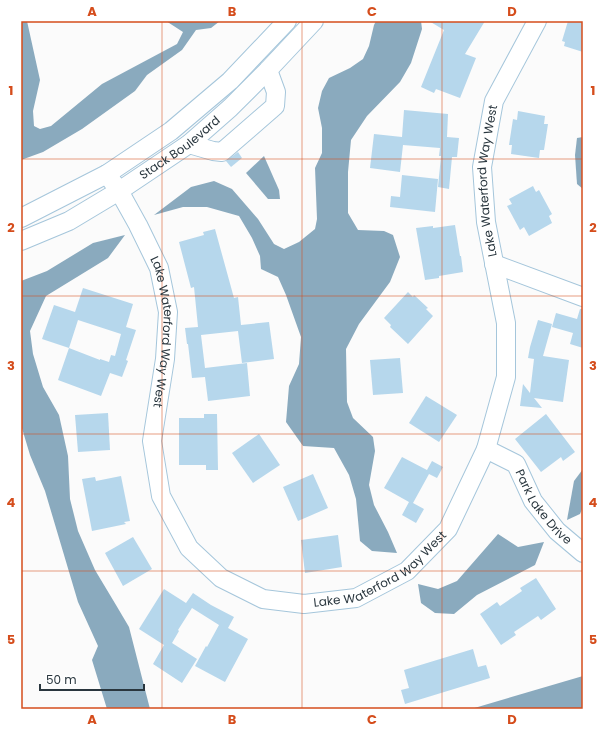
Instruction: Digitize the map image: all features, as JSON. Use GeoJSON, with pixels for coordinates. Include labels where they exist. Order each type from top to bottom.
{"type":"FeatureCollection","features":[{"type":"Feature","properties":{"kind":"street","name":"Stack Boulevard"},"geometry":{"type":"LineString","coordinates":[[21,218],[107,174],[171,131],[230,81],[287,21]]}},
{"type":"Feature","properties":{"kind":"street","name":"Stack Boulevard"},"geometry":{"type":"LineString","coordinates":[[21,241],[69,221],[119,191],[189,144],[230,108],[314,21]]}},
{"type":"Feature","properties":{"kind":"street","name":"Lake Waterford Way West"},"geometry":{"type":"LineString","coordinates":[[107,174],[119,191],[138,225],[159,268],[168,312],[166,359],[152,441],[161,496],[189,548],[221,578],[263,599],[304,604],[356,598],[406,571],[448,529],[486,449],[506,377],[506,323],[486,222],[482,167],[494,101],[537,21]]}},
{"type":"Feature","properties":{"kind":"street"},"geometry":{"type":"LineString","coordinates":[[189,144],[222,152],[275,106],[276,92],[268,70]]}},
{"type":"Feature","properties":{"kind":"street"},"geometry":{"type":"LineString","coordinates":[[494,264],[583,297]]}},
{"type":"Feature","properties":{"kind":"street","name":"Park Lake Drive"},"geometry":{"type":"LineString","coordinates":[[486,449],[516,464],[533,500],[557,531],[583,553]]}},
{"type":"Feature","properties":{"kind":"water"},"geometry":{"type":"Polygon","coordinates":[[[21,21],[27,21],[40,80],[33,111],[34,126],[40,129],[51,126],[102,84],[177,44],[183,32],[166,21],[220,21],[211,28],[196,30],[182,50],[147,75],[135,91],[82,129],[43,152],[21,160],[21,21]]]}},
{"type":"Feature","properties":{"kind":"water"},"geometry":{"type":"Polygon","coordinates":[[[376,21],[421,21],[422,29],[411,63],[400,82],[367,116],[351,140],[348,172],[348,213],[358,230],[384,231],[393,235],[400,257],[390,282],[359,324],[346,349],[347,402],[353,418],[373,437],[375,451],[369,485],[374,505],[397,553],[372,551],[360,541],[356,499],[349,475],[334,448],[303,446],[286,422],[289,386],[299,364],[301,337],[278,277],[261,269],[260,256],[252,238],[239,216],[207,207],[183,207],[154,215],[191,187],[214,181],[232,189],[258,219],[274,244],[284,249],[299,242],[315,229],[317,219],[315,168],[322,153],[322,128],[318,108],[322,91],[329,78],[350,68],[363,59],[369,46],[376,21]]]}},
{"type":"Feature","properties":{"kind":"water"},"geometry":{"type":"Polygon","coordinates":[[[583,137],[583,189],[577,184],[575,155],[577,138],[583,137]]]}},
{"type":"Feature","properties":{"kind":"water"},"geometry":{"type":"Polygon","coordinates":[[[264,156],[279,190],[280,199],[268,199],[246,173],[264,156]]]}},
{"type":"Feature","properties":{"kind":"water"},"geometry":{"type":"Polygon","coordinates":[[[125,235],[108,258],[46,296],[30,331],[33,354],[43,387],[59,415],[68,456],[70,499],[78,531],[95,570],[129,627],[150,709],[107,709],[92,660],[98,646],[78,602],[45,491],[30,455],[21,425],[21,281],[47,271],[93,243],[125,235]]]}},
{"type":"Feature","properties":{"kind":"water"},"geometry":{"type":"Polygon","coordinates":[[[583,469],[583,507],[580,514],[567,520],[574,481],[583,469]]]}},
{"type":"Feature","properties":{"kind":"water"},"geometry":{"type":"Polygon","coordinates":[[[498,534],[518,547],[544,542],[535,565],[477,595],[454,614],[435,613],[421,603],[418,584],[438,589],[457,581],[498,534]]]}},
{"type":"Feature","properties":{"kind":"water"},"geometry":{"type":"Polygon","coordinates":[[[583,676],[583,709],[471,709],[583,676]]]}},
{"type":"Feature","properties":{"kind":"building"},"geometry":{"type":"Polygon","coordinates":[[[429,21],[485,21],[465,54],[476,58],[460,98],[436,89],[434,93],[421,87],[444,30],[429,21]]]}},
{"type":"Feature","properties":{"kind":"building"},"geometry":{"type":"Polygon","coordinates":[[[568,21],[583,21],[583,52],[564,46],[565,42],[562,41],[568,21]]]}},
{"type":"Feature","properties":{"kind":"building"},"geometry":{"type":"Polygon","coordinates":[[[404,110],[448,114],[447,137],[459,138],[457,157],[452,157],[449,189],[438,187],[441,156],[439,156],[440,148],[403,145],[400,172],[370,168],[374,134],[402,137],[404,110]]]}},
{"type":"Feature","properties":{"kind":"building"},"geometry":{"type":"Polygon","coordinates":[[[518,111],[545,116],[544,124],[548,124],[544,150],[540,150],[539,158],[511,154],[512,145],[509,145],[513,119],[517,120],[518,111]]]}},
{"type":"Feature","properties":{"kind":"building"},"geometry":{"type":"Polygon","coordinates":[[[238,152],[242,158],[231,167],[226,161],[238,152]]]}},
{"type":"Feature","properties":{"kind":"building"},"geometry":{"type":"Polygon","coordinates":[[[402,175],[438,179],[435,212],[390,207],[391,196],[400,197],[402,175]]]}},
{"type":"Feature","properties":{"kind":"building"},"geometry":{"type":"Polygon","coordinates":[[[533,186],[536,192],[539,190],[552,214],[549,216],[552,223],[529,236],[524,227],[520,230],[507,206],[512,204],[509,199],[533,186]]]}},
{"type":"Feature","properties":{"kind":"building"},"geometry":{"type":"Polygon","coordinates":[[[455,225],[463,272],[425,280],[416,228],[433,226],[433,228],[455,225]]]}},
{"type":"Feature","properties":{"kind":"building"},"geometry":{"type":"Polygon","coordinates":[[[215,229],[234,298],[238,297],[241,325],[269,322],[274,359],[242,363],[238,331],[201,335],[205,368],[247,363],[250,396],[208,401],[205,377],[192,378],[185,328],[198,327],[194,287],[191,288],[179,242],[204,235],[203,232],[215,229]]]}},
{"type":"Feature","properties":{"kind":"building"},"geometry":{"type":"Polygon","coordinates":[[[83,288],[133,304],[126,327],[136,330],[126,360],[128,361],[122,377],[110,373],[101,396],[58,380],[69,348],[42,339],[54,305],[75,312],[83,288]],[[78,320],[69,348],[109,362],[111,355],[115,356],[121,334],[78,320]]]}},
{"type":"Feature","properties":{"kind":"building"},"geometry":{"type":"Polygon","coordinates":[[[408,292],[413,297],[414,295],[428,308],[426,309],[433,316],[408,344],[390,327],[391,325],[384,318],[408,292]]]}},
{"type":"Feature","properties":{"kind":"building"},"geometry":{"type":"Polygon","coordinates":[[[580,309],[583,309],[583,348],[570,344],[573,333],[552,327],[556,313],[577,319],[580,309]]]}},
{"type":"Feature","properties":{"kind":"building"},"geometry":{"type":"Polygon","coordinates":[[[538,320],[552,324],[543,356],[569,360],[563,402],[534,398],[542,408],[520,406],[523,384],[530,393],[534,359],[528,358],[538,320]]]}},
{"type":"Feature","properties":{"kind":"building"},"geometry":{"type":"Polygon","coordinates":[[[400,358],[403,393],[373,395],[370,360],[400,358]]]}},
{"type":"Feature","properties":{"kind":"building"},"geometry":{"type":"Polygon","coordinates":[[[426,396],[457,415],[439,442],[409,423],[426,396]]]}},
{"type":"Feature","properties":{"kind":"building"},"geometry":{"type":"Polygon","coordinates":[[[108,413],[110,450],[78,452],[75,415],[108,413]]]}},
{"type":"Feature","properties":{"kind":"building"},"geometry":{"type":"Polygon","coordinates":[[[204,414],[217,414],[218,470],[206,470],[206,465],[179,465],[179,418],[204,418],[204,414]]]}},
{"type":"Feature","properties":{"kind":"building"},"geometry":{"type":"Polygon","coordinates":[[[546,414],[575,452],[563,461],[561,457],[541,472],[515,439],[546,414]]]}},
{"type":"Feature","properties":{"kind":"building"},"geometry":{"type":"Polygon","coordinates":[[[259,434],[280,465],[253,483],[232,453],[259,434]]]}},
{"type":"Feature","properties":{"kind":"building"},"geometry":{"type":"Polygon","coordinates":[[[402,457],[427,470],[432,461],[443,467],[437,478],[429,474],[413,503],[424,509],[416,523],[402,515],[409,502],[384,488],[402,457]]]}},
{"type":"Feature","properties":{"kind":"building"},"geometry":{"type":"Polygon","coordinates":[[[313,474],[328,508],[298,521],[283,487],[313,474]]]}},
{"type":"Feature","properties":{"kind":"building"},"geometry":{"type":"Polygon","coordinates":[[[121,476],[130,521],[124,522],[126,524],[92,531],[82,479],[95,477],[96,481],[121,476]]]}},
{"type":"Feature","properties":{"kind":"building"},"geometry":{"type":"Polygon","coordinates":[[[338,535],[342,567],[305,573],[301,540],[338,535]]]}},
{"type":"Feature","properties":{"kind":"building"},"geometry":{"type":"Polygon","coordinates":[[[133,537],[152,569],[123,586],[105,553],[133,537]]]}},
{"type":"Feature","properties":{"kind":"building"},"geometry":{"type":"Polygon","coordinates":[[[536,578],[556,609],[541,620],[538,616],[514,632],[516,635],[501,645],[480,614],[497,602],[500,606],[522,591],[520,588],[536,578]]]}},
{"type":"Feature","properties":{"kind":"building"},"geometry":{"type":"Polygon","coordinates":[[[164,589],[186,603],[193,593],[211,605],[234,617],[228,628],[248,639],[225,682],[195,666],[219,625],[192,608],[178,630],[179,631],[172,643],[197,659],[182,683],[153,664],[164,645],[139,629],[164,589]]]}},
{"type":"Feature","properties":{"kind":"building"},"geometry":{"type":"Polygon","coordinates":[[[473,649],[478,667],[486,665],[490,678],[405,704],[401,690],[409,688],[404,670],[473,649]]]}}]}
